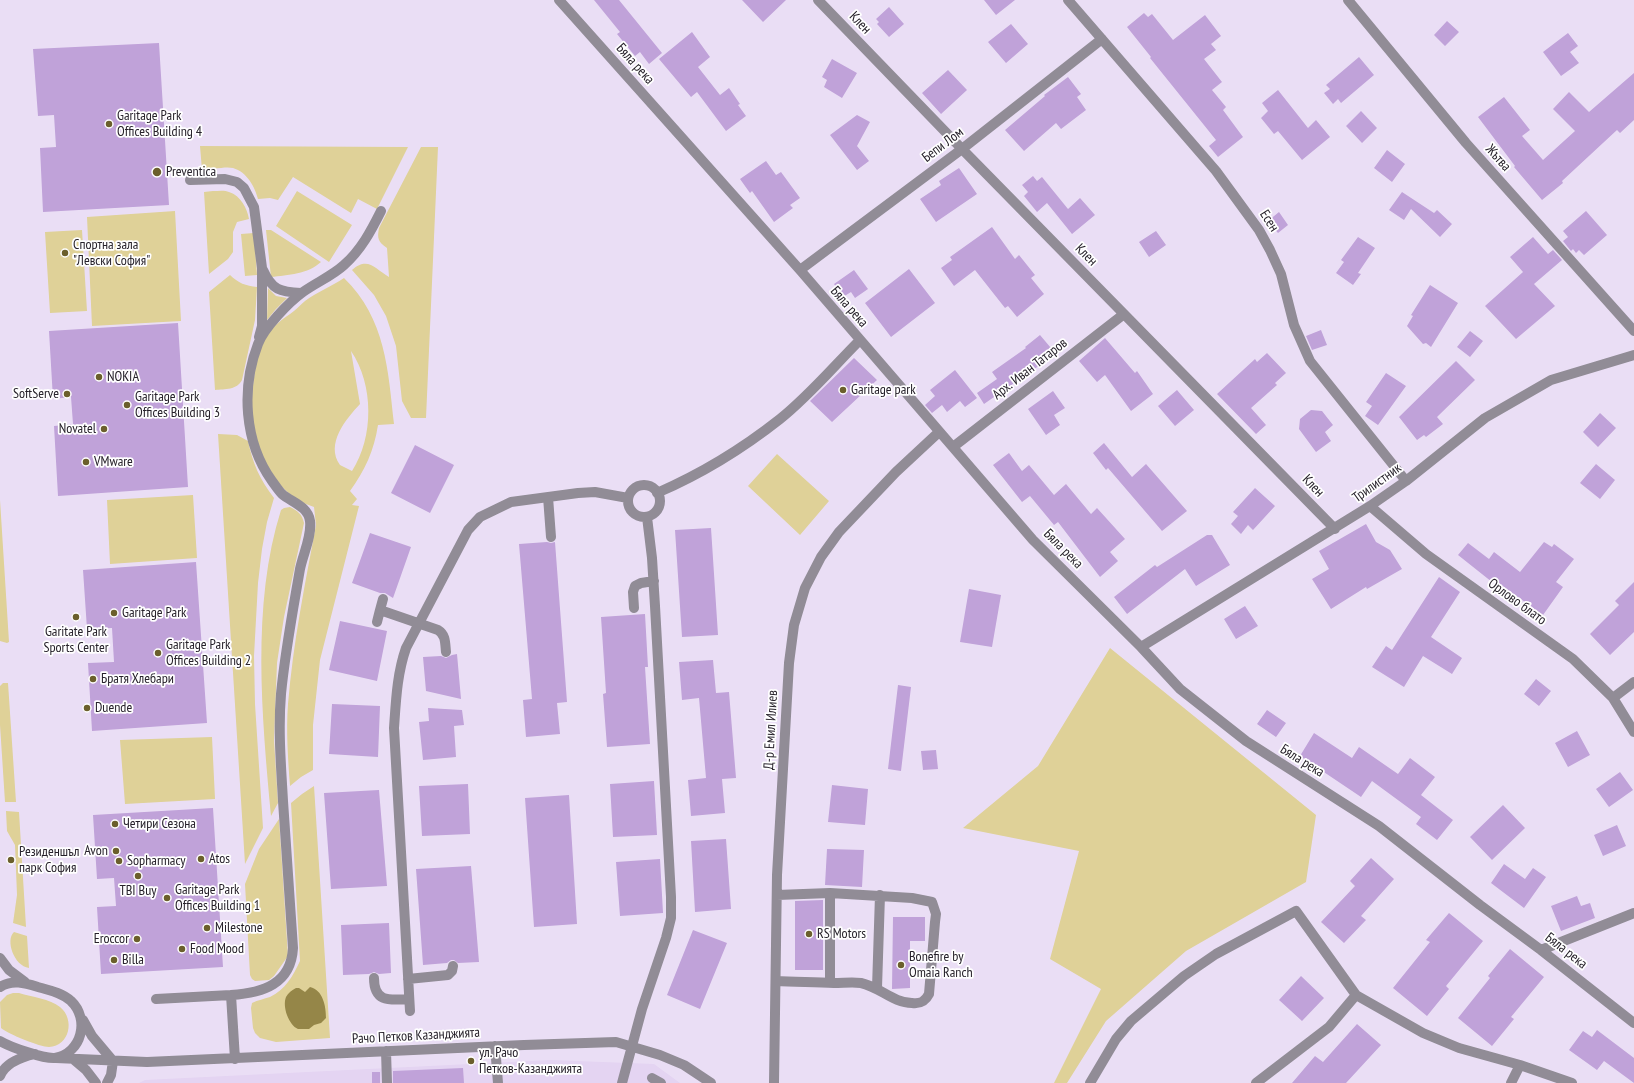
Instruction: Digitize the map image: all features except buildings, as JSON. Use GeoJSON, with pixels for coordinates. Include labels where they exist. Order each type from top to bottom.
{"type":"FeatureCollection","features":[{"type":"Feature","properties":{"kind":"street","name":"Бяла река"},"geometry":{"type":"LineString","coordinates":[[559,0],[800,270],[1033,540],[1141,646],[1180,689],[1246,741],[1379,826],[1542,950],[1634,1023]]}},
{"type":"Feature","properties":{"kind":"street","name":"Клен"},"geometry":{"type":"LineString","coordinates":[[818,0],[1335,529]]}},
{"type":"Feature","properties":{"kind":"street","name":"Есен"},"geometry":{"type":"LineString","coordinates":[[1068,0],[1216,171],[1259,230],[1281,274],[1294,325],[1310,361],[1406,480]]}},
{"type":"Feature","properties":{"kind":"street","name":"Жътва"},"geometry":{"type":"LineString","coordinates":[[1348,0],[1466,144],[1634,331]]}},
{"type":"Feature","properties":{"kind":"street","name":"Бепи Лом"},"geometry":{"type":"LineString","coordinates":[[800,270],[962,149],[1102,39]]}},
{"type":"Feature","properties":{"kind":"street"},"geometry":{"type":"LineString","coordinates":[[156,999],[259,992],[275,983],[290,968],[293,958],[281,761],[281,697],[290,626],[301,566],[310,531],[310,521],[308,514],[303,508],[280,493],[263,469],[256,454],[249,422],[249,373],[262,326],[262,268],[254,206],[244,188],[237,182],[225,179],[190,180]]}},
{"type":"Feature","properties":{"kind":"street"},"geometry":{"type":"LineString","coordinates":[[258,341],[301,293],[345,265],[368,236],[381,211]]}},
{"type":"Feature","properties":{"kind":"street"},"geometry":{"type":"LineString","coordinates":[[262,268],[268,282],[276,289],[301,293]]}},
{"type":"Feature","properties":{"kind":"street","name":"Арх. Иван Татаров"},"geometry":{"type":"LineString","coordinates":[[953,447],[1124,314]]}},
{"type":"Feature","properties":{"kind":"street"},"geometry":{"type":"LineString","coordinates":[[657,493],[704,471],[780,418],[810,391],[860,340]]}},
{"type":"Feature","properties":{"kind":"street","name":"Трилистник"},"geometry":{"type":"LineString","coordinates":[[1141,646],[1335,529],[1370,506],[1406,480],[1485,418],[1551,380],[1634,356]]}},
{"type":"Feature","properties":{"kind":"street","name":"Д-р Емил Илиев"},"geometry":{"type":"LineString","coordinates":[[774,1083],[777,895],[789,663],[794,625],[805,588],[821,557],[839,532],[896,472],[939,432]]}},
{"type":"Feature","properties":{"kind":"street"},"geometry":{"type":"LineString","coordinates":[[641,485],[653,488],[657,493],[660,498],[660,505],[653,515],[640,517],[635,515],[630,510],[628,498],[635,488],[641,485]]}},
{"type":"Feature","properties":{"kind":"street"},"geometry":{"type":"LineString","coordinates":[[410,1011],[394,728],[397,685],[406,648],[468,530],[480,517],[511,502],[548,497],[595,492],[628,498]]}},
{"type":"Feature","properties":{"kind":"street"},"geometry":{"type":"LineString","coordinates":[[548,497],[551,537]]}},
{"type":"Feature","properties":{"kind":"street","name":"Орлово блато"},"geometry":{"type":"LineString","coordinates":[[1370,506],[1426,554],[1573,659],[1613,698],[1634,732]]}},
{"type":"Feature","properties":{"kind":"street"},"geometry":{"type":"LineString","coordinates":[[622,1083],[642,1009],[666,938],[671,918],[671,883],[654,581],[647,517]]}},
{"type":"Feature","properties":{"kind":"street"},"geometry":{"type":"LineString","coordinates":[[634,608],[633,592],[635,586],[641,583],[654,581]]}},
{"type":"Feature","properties":{"kind":"street"},"geometry":{"type":"LineString","coordinates":[[377,622],[383,599]]}},
{"type":"Feature","properties":{"kind":"street"},"geometry":{"type":"LineString","coordinates":[[380,610],[442,632],[445,638],[446,652]]}},
{"type":"Feature","properties":{"kind":"street"},"geometry":{"type":"LineString","coordinates":[[1613,698],[1634,682]]}},
{"type":"Feature","properties":{"kind":"street"},"geometry":{"type":"LineString","coordinates":[[830,893],[830,983]]}},
{"type":"Feature","properties":{"kind":"street"},"geometry":{"type":"LineString","coordinates":[[776,981],[861,983],[877,988],[895,1000],[911,1004],[920,1003],[926,1000],[929,994],[936,914],[932,902],[912,898],[830,893],[777,895]]}},
{"type":"Feature","properties":{"kind":"street"},"geometry":{"type":"LineString","coordinates":[[877,988],[880,895]]}},
{"type":"Feature","properties":{"kind":"street"},"geometry":{"type":"LineString","coordinates":[[1090,1083],[1116,1039],[1131,1020],[1184,976],[1216,954],[1296,911],[1356,995],[1423,1033],[1459,1048],[1520,1065],[1572,1083]]}},
{"type":"Feature","properties":{"kind":"street"},"geometry":{"type":"LineString","coordinates":[[1542,950],[1634,913]]}},
{"type":"Feature","properties":{"kind":"street"},"geometry":{"type":"LineString","coordinates":[[0,958],[9,970],[27,983],[65,997],[74,1004],[92,1036],[114,1061],[111,1076],[107,1083]]}},
{"type":"Feature","properties":{"kind":"street"},"geometry":{"type":"LineString","coordinates":[[408,979],[448,976],[452,972],[453,966]]}},
{"type":"Feature","properties":{"kind":"street"},"geometry":{"type":"LineString","coordinates":[[374,978],[375,990],[380,997],[388,1000],[409,999]]}},
{"type":"Feature","properties":{"kind":"street"},"geometry":{"type":"LineString","coordinates":[[0,987],[12,982],[27,983]]}},
{"type":"Feature","properties":{"kind":"street"},"geometry":{"type":"LineString","coordinates":[[231,995],[234,1059]]}},
{"type":"Feature","properties":{"kind":"street"},"geometry":{"type":"LineString","coordinates":[[1256,1083],[1329,1027],[1356,995]]}},
{"type":"Feature","properties":{"kind":"street"},"geometry":{"type":"LineString","coordinates":[[56,1058],[69,1052],[80,1039],[82,1026],[81,1017]]}},
{"type":"Feature","properties":{"kind":"street","name":"Рачо Петков Казанджията"},"geometry":{"type":"LineString","coordinates":[[0,1041],[35,1054],[48,1057],[147,1062],[616,1042],[632,1045],[684,1065],[711,1083]]}},
{"type":"Feature","properties":{"kind":"street"},"geometry":{"type":"LineString","coordinates":[[495,1046],[498,1083]]}},
{"type":"Feature","properties":{"kind":"street"},"geometry":{"type":"LineString","coordinates":[[386,1052],[387,1083]]}},
{"type":"Feature","properties":{"kind":"street"},"geometry":{"type":"LineString","coordinates":[[0,1076],[5,1068],[13,1062],[22,1057],[35,1054]]}},
{"type":"Feature","properties":{"kind":"street"},"geometry":{"type":"LineString","coordinates":[[73,1059],[86,1070],[96,1083]]}},
{"type":"Feature","properties":{"kind":"street"},"geometry":{"type":"LineString","coordinates":[[1511,1083],[1520,1065]]}},
{"type":"Feature","properties":{"kind":"shaded area"},"geometry":{"type":"Polygon","coordinates":[[[200,146],[408,147],[377,209],[358,199],[351,213],[293,177],[278,200],[270,198],[258,199],[250,180],[238,170],[226,167],[202,170],[200,146]]]}},
{"type":"Feature","properties":{"kind":"shaded area"},"geometry":{"type":"Polygon","coordinates":[[[421,147],[438,147],[426,418],[411,418],[402,401],[396,346],[386,316],[374,295],[352,270],[363,264],[367,264],[389,277],[387,248],[379,240],[379,228],[421,147]]]}},
{"type":"Feature","properties":{"kind":"shaded area"},"geometry":{"type":"Polygon","coordinates":[[[227,191],[237,196],[245,207],[249,219],[237,222],[233,232],[233,252],[228,259],[209,274],[204,192],[227,191]]]}},
{"type":"Feature","properties":{"kind":"shaded area"},"geometry":{"type":"Polygon","coordinates":[[[297,191],[352,225],[329,262],[276,226],[297,191]]]}},
{"type":"Feature","properties":{"kind":"shaded area"},"geometry":{"type":"Polygon","coordinates":[[[175,211],[181,321],[92,326],[87,217],[175,211]]]}},
{"type":"Feature","properties":{"kind":"shaded area","name":"Спортна зала \"Левски София\""},"geometry":{"type":"Polygon","coordinates":[[[82,230],[87,311],[50,313],[45,232],[82,230]]]}},
{"type":"Feature","properties":{"kind":"shaded area"},"geometry":{"type":"Polygon","coordinates":[[[266,230],[271,230],[321,262],[310,269],[291,275],[271,277],[266,230]]]}},
{"type":"Feature","properties":{"kind":"shaded area"},"geometry":{"type":"Polygon","coordinates":[[[254,233],[257,275],[245,276],[241,234],[254,233]]]}},
{"type":"Feature","properties":{"kind":"shaded area"},"geometry":{"type":"Polygon","coordinates":[[[230,275],[242,284],[257,287],[255,320],[242,380],[237,386],[215,390],[209,292],[230,275]]]}},
{"type":"Feature","properties":{"kind":"shaded area"},"geometry":{"type":"Polygon","coordinates":[[[344,278],[358,294],[369,311],[377,328],[387,365],[394,424],[378,425],[368,460],[350,491],[357,499],[352,505],[359,506],[320,660],[313,725],[313,770],[290,786],[287,724],[290,681],[316,525],[314,507],[299,500],[286,490],[275,478],[266,464],[255,432],[252,399],[253,388],[259,352],[268,333],[305,301],[344,278]],[[351,351],[360,404],[339,432],[335,449],[336,457],[340,465],[352,471],[364,443],[367,427],[367,395],[364,379],[359,365],[351,351]]]}},
{"type":"Feature","properties":{"kind":"shaded area"},"geometry":{"type":"Polygon","coordinates":[[[268,288],[276,296],[287,298],[267,320],[268,288]]]}},
{"type":"Feature","properties":{"kind":"shaded area"},"geometry":{"type":"Polygon","coordinates":[[[218,434],[237,435],[248,441],[257,471],[274,498],[267,522],[262,549],[258,583],[254,656],[255,704],[263,828],[245,864],[218,434]]]}},
{"type":"Feature","properties":{"kind":"shaded area"},"geometry":{"type":"Polygon","coordinates":[[[777,454],[829,501],[800,535],[748,486],[777,454]]]}},
{"type":"Feature","properties":{"kind":"shaded area"},"geometry":{"type":"Polygon","coordinates":[[[193,495],[197,558],[110,564],[107,500],[193,495]]]}},
{"type":"Feature","properties":{"kind":"shaded area"},"geometry":{"type":"Polygon","coordinates":[[[0,500],[9,642],[7,643],[0,641],[0,500]]]}},
{"type":"Feature","properties":{"kind":"shaded area"},"geometry":{"type":"Polygon","coordinates":[[[290,507],[299,513],[304,523],[284,617],[277,663],[274,740],[278,803],[271,816],[262,701],[262,622],[272,546],[281,510],[290,507]]]}},
{"type":"Feature","properties":{"kind":"shaded area"},"geometry":{"type":"Polygon","coordinates":[[[1110,648],[1316,815],[1306,882],[1186,951],[1106,1021],[1067,1083],[1054,1083],[1101,989],[1050,959],[1079,851],[963,828],[1038,766],[1110,648]]]}},
{"type":"Feature","properties":{"kind":"shaded area"},"geometry":{"type":"Polygon","coordinates":[[[3,683],[8,683],[16,802],[5,802],[0,725],[0,686],[3,683]]]}},
{"type":"Feature","properties":{"kind":"shaded area"},"geometry":{"type":"Polygon","coordinates":[[[212,737],[215,799],[125,804],[120,740],[212,737]]]}},
{"type":"Feature","properties":{"kind":"shaded area"},"geometry":{"type":"Polygon","coordinates":[[[314,786],[330,1038],[276,1042],[260,1038],[255,1033],[251,1008],[252,1003],[270,997],[280,991],[291,977],[300,961],[291,803],[314,786]]]}},
{"type":"Feature","properties":{"kind":"shaded area"},"geometry":{"type":"Polygon","coordinates":[[[6,811],[19,812],[26,927],[13,923],[17,895],[15,845],[7,831],[6,811]]]}},
{"type":"Feature","properties":{"kind":"shaded area"},"geometry":{"type":"Polygon","coordinates":[[[279,819],[288,956],[274,976],[269,980],[255,981],[250,975],[245,884],[259,849],[279,819]]]}},
{"type":"Feature","properties":{"kind":"shaded area"},"geometry":{"type":"Polygon","coordinates":[[[14,932],[27,936],[29,968],[19,963],[12,952],[10,941],[14,932]]]}},
{"type":"Feature","properties":{"kind":"shaded area"},"geometry":{"type":"Polygon","coordinates":[[[310,987],[318,991],[321,995],[326,1018],[321,1023],[314,1025],[309,1029],[298,1029],[292,1024],[287,1015],[285,1006],[286,997],[296,988],[299,988],[305,992],[310,987]]]}},
{"type":"Feature","properties":{"kind":"shaded area"},"geometry":{"type":"Polygon","coordinates":[[[19,993],[46,1000],[56,1004],[65,1012],[69,1025],[66,1037],[62,1042],[49,1047],[32,1043],[1,1028],[0,1002],[7,995],[19,993]]]}},
{"type":"Feature","properties":{"kind":"shaded area"},"geometry":{"type":"Polygon","coordinates":[[[551,1060],[654,1064],[680,1083],[139,1083],[145,1080],[551,1060]]]}},
{"type":"Feature","properties":{"kind":"place","name":"Garitage Park Offices Building 4"},"geometry":{"type":"Point","coordinates":[109,124]}},
{"type":"Feature","properties":{"kind":"place","name":"Preventica"},"geometry":{"type":"Point","coordinates":[157,172]}},
{"type":"Feature","properties":{"kind":"place","name":"Спортна зала \"Левски София\""},"geometry":{"type":"Point","coordinates":[65,253]}},
{"type":"Feature","properties":{"kind":"place","name":"NOKIA"},"geometry":{"type":"Point","coordinates":[99,377]}},
{"type":"Feature","properties":{"kind":"place","name":"Garitage park"},"geometry":{"type":"Point","coordinates":[843,390]}},
{"type":"Feature","properties":{"kind":"place","name":"SoftServe"},"geometry":{"type":"Point","coordinates":[67,394]}},
{"type":"Feature","properties":{"kind":"place","name":"Garitage Park Offices Building 3"},"geometry":{"type":"Point","coordinates":[127,405]}},
{"type":"Feature","properties":{"kind":"place","name":"Novatel"},"geometry":{"type":"Point","coordinates":[104,429]}},
{"type":"Feature","properties":{"kind":"place","name":"VMware"},"geometry":{"type":"Point","coordinates":[86,462]}},
{"type":"Feature","properties":{"kind":"place","name":"Garitage Park"},"geometry":{"type":"Point","coordinates":[114,613]}},
{"type":"Feature","properties":{"kind":"place","name":"Garitate Park Sports Center"},"geometry":{"type":"Point","coordinates":[76,617]}},
{"type":"Feature","properties":{"kind":"place","name":"Garitage Park Offices Building 2"},"geometry":{"type":"Point","coordinates":[158,653]}},
{"type":"Feature","properties":{"kind":"place","name":"Братя Хлебари"},"geometry":{"type":"Point","coordinates":[93,679]}},
{"type":"Feature","properties":{"kind":"place","name":"Duende"},"geometry":{"type":"Point","coordinates":[87,708]}},
{"type":"Feature","properties":{"kind":"place","name":"Четири Сезона"},"geometry":{"type":"Point","coordinates":[115,824]}},
{"type":"Feature","properties":{"kind":"place","name":"Avon"},"geometry":{"type":"Point","coordinates":[116,851]}},
{"type":"Feature","properties":{"kind":"place","name":"Atos"},"geometry":{"type":"Point","coordinates":[201,859]}},
{"type":"Feature","properties":{"kind":"place","name":"Резиденшъл парк София"},"geometry":{"type":"Point","coordinates":[11,860]}},
{"type":"Feature","properties":{"kind":"place","name":"Sopharmacy"},"geometry":{"type":"Point","coordinates":[119,861]}},
{"type":"Feature","properties":{"kind":"place","name":"TBI Buy"},"geometry":{"type":"Point","coordinates":[138,876]}},
{"type":"Feature","properties":{"kind":"place","name":"Garitage Park Offices Building 1"},"geometry":{"type":"Point","coordinates":[167,898]}},
{"type":"Feature","properties":{"kind":"place","name":"Milestone"},"geometry":{"type":"Point","coordinates":[207,928]}},
{"type":"Feature","properties":{"kind":"place","name":"RS Motors"},"geometry":{"type":"Point","coordinates":[809,934]}},
{"type":"Feature","properties":{"kind":"place","name":"Eroccor"},"geometry":{"type":"Point","coordinates":[137,939]}},
{"type":"Feature","properties":{"kind":"place","name":"Food Mood"},"geometry":{"type":"Point","coordinates":[182,949]}},
{"type":"Feature","properties":{"kind":"place","name":"Billa"},"geometry":{"type":"Point","coordinates":[114,960]}},
{"type":"Feature","properties":{"kind":"place","name":"Bonefire by Omaia Ranch"},"geometry":{"type":"Point","coordinates":[901,965]}},
{"type":"Feature","properties":{"kind":"place","name":"ул. Рачо Петков-Казанджията"},"geometry":{"type":"Point","coordinates":[471,1061]}}]}
